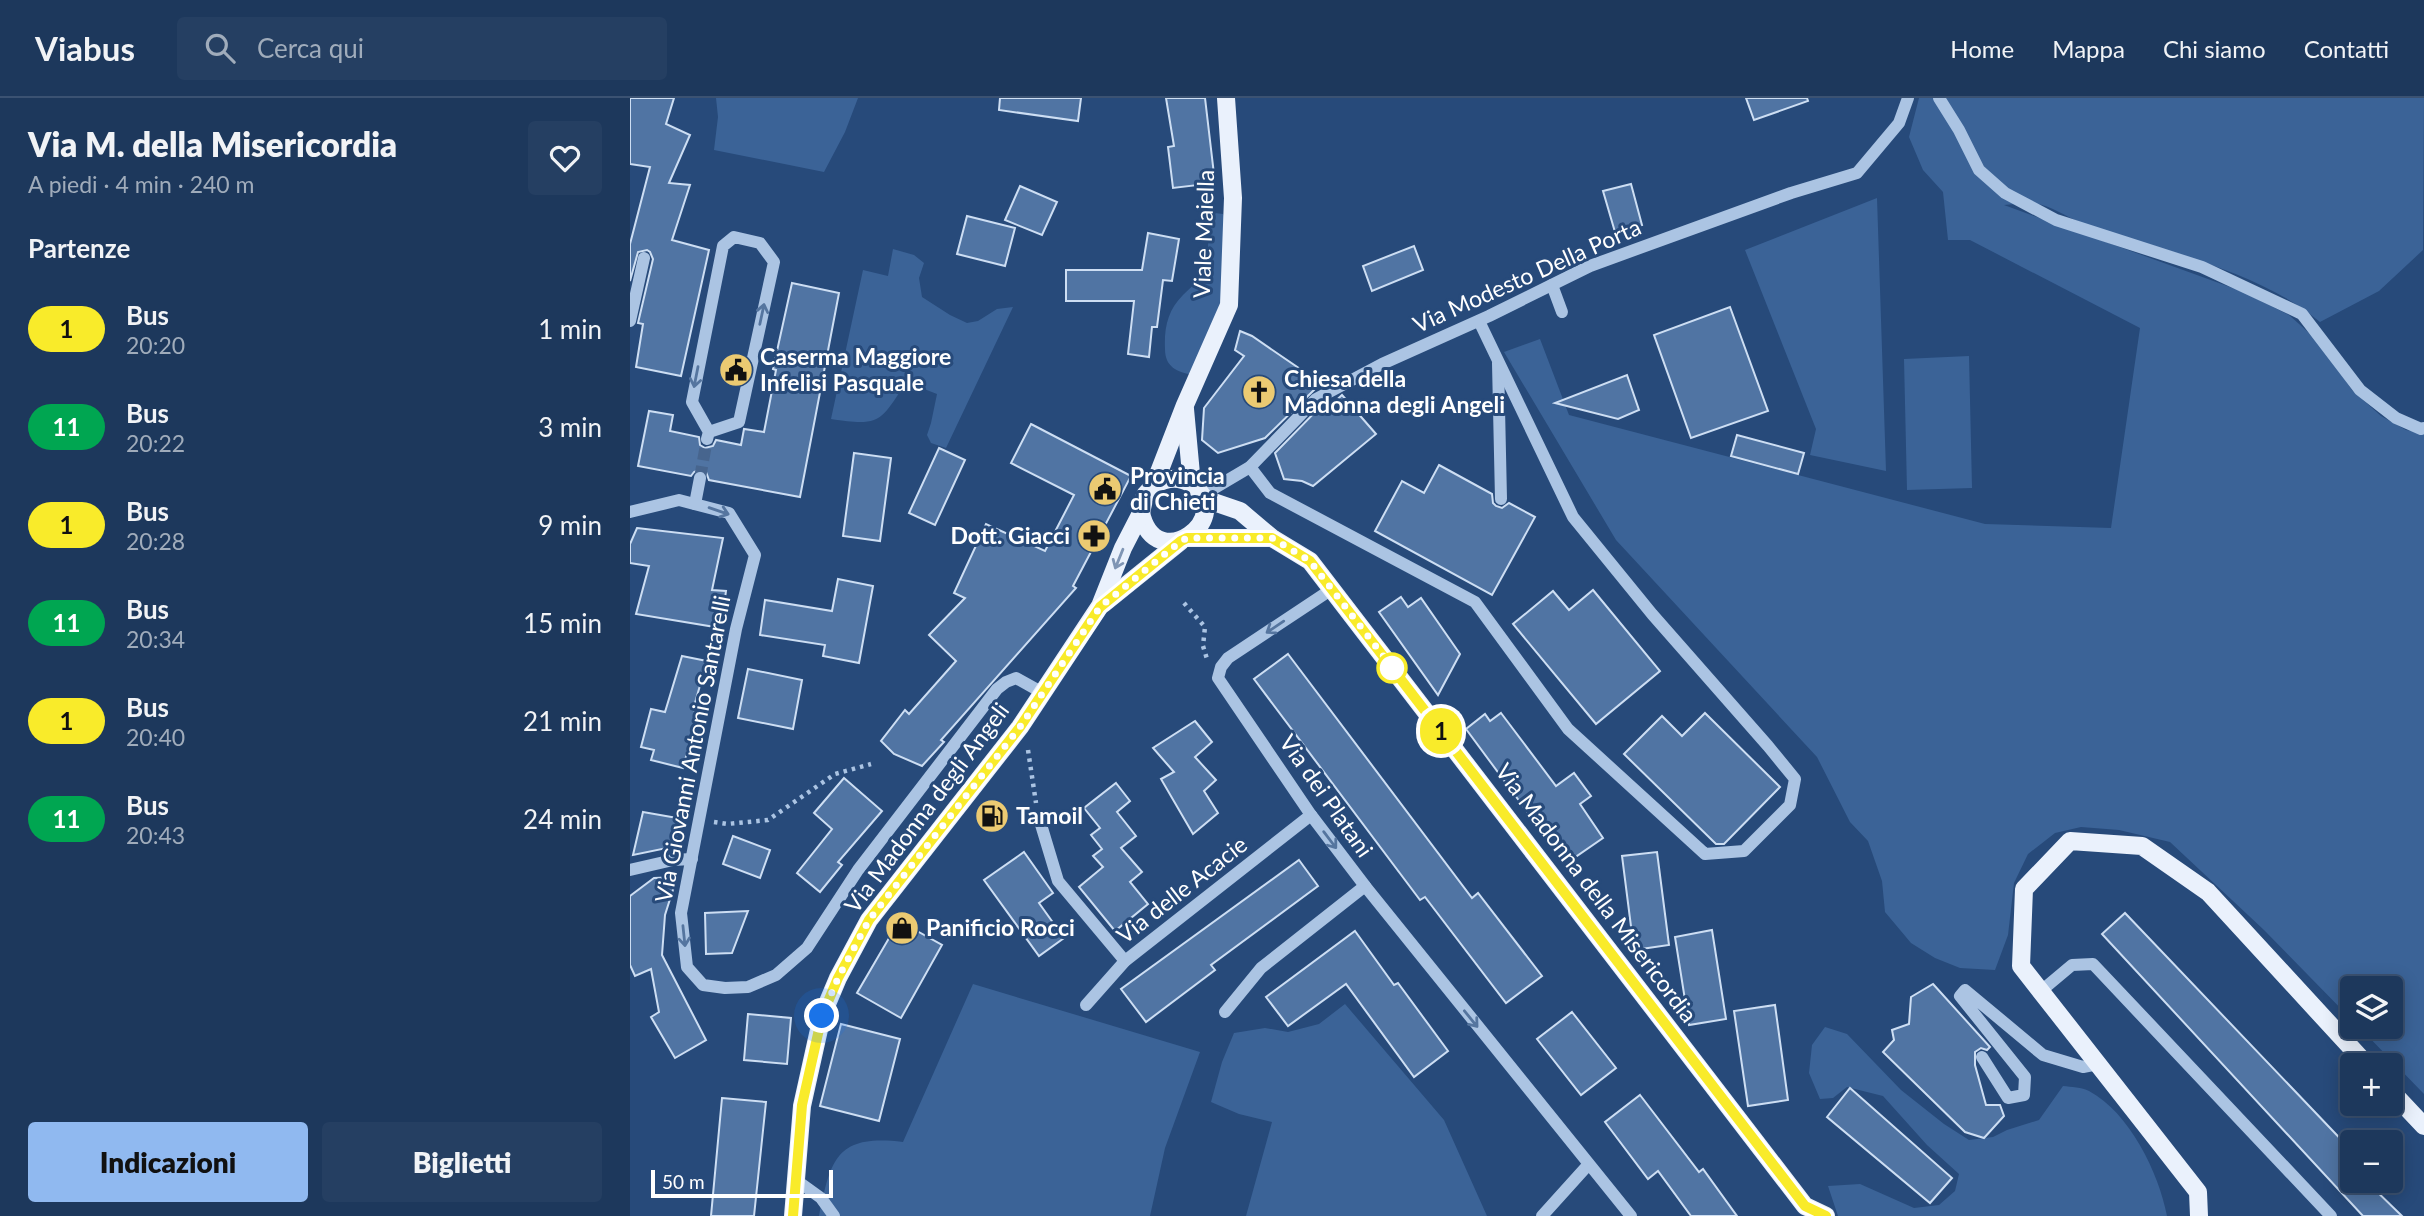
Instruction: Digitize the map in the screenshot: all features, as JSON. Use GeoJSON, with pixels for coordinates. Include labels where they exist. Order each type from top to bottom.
{"type":"FeatureCollection","features":[{"type":"Feature","properties":{"kind":"main road","name":"Viale Maiella"},"geometry":{"type":"LineString","coordinates":[[1154,485],[1185,405],[1229,305],[1233,198],[1226,98]]}},
{"type":"Feature","properties":{"kind":"main road"},"geometry":{"type":"LineString","coordinates":[[1100,607],[1195,533],[1203,519],[1185,405]]}},
{"type":"Feature","properties":{"kind":"main road"},"geometry":{"type":"LineString","coordinates":[[1100,607],[1123,548],[1141,513],[1145,495],[1154,485],[1170,479],[1180,480],[1198,493]]}},
{"type":"Feature","properties":{"kind":"main road","name":"Via Madonna della Misericordia"},"geometry":{"type":"LineString","coordinates":[[1198,493],[1240,511],[1272,538],[1310,561],[1805,1206],[1826,1216]]}},
{"type":"Feature","properties":{"kind":"main road"},"geometry":{"type":"LineString","coordinates":[[1141,513],[1147,529],[1156,537],[1171,542],[1184,539],[1272,538]]}},
{"type":"Feature","properties":{"kind":"main road","name":"Via Madonna degli Angeli"},"geometry":{"type":"LineString","coordinates":[[793,1216],[802,1105],[822,1016],[838,978],[869,920],[1020,727],[1100,607]]}},
{"type":"Feature","properties":{"kind":"main road"},"geometry":{"type":"LineString","coordinates":[[2199,1216],[2198,1192],[2021,966],[2024,889],[2070,841],[2142,846],[2208,892],[2356,1053]]}},
{"type":"Feature","properties":{"kind":"main road"},"geometry":{"type":"LineString","coordinates":[[2403,1104],[2424,1126]]}},
{"type":"Feature","properties":{"kind":"street","name":"Via Modesto Della Porta"},"geometry":{"type":"LineString","coordinates":[[1198,493],[1250,467],[1316,399],[1382,364],[1479,321],[1590,266],[1791,193],[1857,173],[1899,123],[1908,98]]}},
{"type":"Feature","properties":{"kind":"street"},"geometry":{"type":"LineString","coordinates":[[1939,98],[1979,170],[2005,193],[2056,220],[2202,267],[2302,314],[2361,390],[2396,418],[2424,428]]}},
{"type":"Feature","properties":{"kind":"street"},"geometry":{"type":"LineString","coordinates":[[734,237],[760,243],[774,262],[738,422],[708,435],[692,402],[723,246],[734,237]]}},
{"type":"Feature","properties":{"kind":"street"},"geometry":{"type":"LineString","coordinates":[[630,321],[644,258]]}},
{"type":"Feature","properties":{"kind":"street"},"geometry":{"type":"LineString","coordinates":[[1552,285],[1562,312]]}},
{"type":"Feature","properties":{"kind":"street"},"geometry":{"type":"LineString","coordinates":[[1250,467],[1270,493],[1475,602],[1568,729],[1705,854],[1744,851],[1790,805],[1795,779],[1652,614],[1573,517],[1479,321]]}},
{"type":"Feature","properties":{"kind":"street"},"geometry":{"type":"LineString","coordinates":[[1498,359],[1501,499]]}},
{"type":"Feature","properties":{"kind":"street"},"geometry":{"type":"LineString","coordinates":[[695,504],[700,478]]}},
{"type":"Feature","properties":{"kind":"street","name":"Via Giovanni Antonio Santarelli"},"geometry":{"type":"LineString","coordinates":[[630,512],[679,500],[729,513],[755,555],[736,629],[681,913],[687,967],[703,985],[748,987],[776,975],[807,948],[858,870],[997,689],[1016,678],[1043,693]]}},
{"type":"Feature","properties":{"kind":"street","name":"Via dei Platani"},"geometry":{"type":"LineString","coordinates":[[1332,589],[1228,658],[1218,677],[1311,815],[1364,886],[1588,1166]]}},
{"type":"Feature","properties":{"kind":"street","name":"Via delle Acacie"},"geometry":{"type":"LineString","coordinates":[[1086,1004],[1125,961],[1311,815]]}},
{"type":"Feature","properties":{"kind":"street"},"geometry":{"type":"LineString","coordinates":[[1038,818],[1058,881],[1125,961]]}},
{"type":"Feature","properties":{"kind":"street"},"geometry":{"type":"LineString","coordinates":[[630,870],[673,860],[692,859]]}},
{"type":"Feature","properties":{"kind":"street"},"geometry":{"type":"LineString","coordinates":[[1225,1012],[1261,968],[1364,886]]}},
{"type":"Feature","properties":{"kind":"street"},"geometry":{"type":"LineString","coordinates":[[2041,991],[2072,965],[2093,964],[2332,1216]]}},
{"type":"Feature","properties":{"kind":"street"},"geometry":{"type":"LineString","coordinates":[[1982,1057],[2008,1098],[2024,1095],[2025,1077],[1960,996],[1965,990],[2043,1055],[2083,1068],[2098,1064]]}},
{"type":"Feature","properties":{"kind":"street"},"geometry":{"type":"LineString","coordinates":[[1542,1216],[1588,1166],[1631,1216]]}},
{"type":"Feature","properties":{"kind":"street"},"geometry":{"type":"LineString","coordinates":[[796,1180],[821,1198],[834,1216]]}},
{"type":"Feature","properties":{"kind":"path"},"geometry":{"type":"LineString","coordinates":[[1184,603],[1205,627]]}},
{"type":"Feature","properties":{"kind":"path"},"geometry":{"type":"LineString","coordinates":[[1029,753],[1038,818]]}},
{"type":"Feature","properties":{"kind":"path"},"geometry":{"type":"LineString","coordinates":[[699,821],[727,824],[768,820],[835,774],[871,764]]}},
{"type":"Feature","properties":{"kind":"shaded area"},"geometry":{"type":"Polygon","coordinates":[[[716,98],[858,98],[845,132],[824,172],[714,150],[718,117],[716,98]]]}},
{"type":"Feature","properties":{"kind":"shaded area"},"geometry":{"type":"Polygon","coordinates":[[[1919,98],[2424,98],[2423,250],[2379,291],[2320,322],[2295,304],[2237,274],[2080,222],[2041,205],[2004,205],[2241,291],[2289,315],[2318,341],[2352,390],[2381,416],[2406,430],[2424,433],[2424,1094],[2403,1072],[2403,1053],[2384,1053],[2371,1039],[2403,1039],[2403,976],[2340,976],[2340,1008],[2264,930],[2170,842],[2119,830],[2081,827],[2055,833],[2028,854],[2014,883],[2008,935],[1995,970],[1960,968],[1935,958],[1911,943],[1885,912],[1882,881],[1868,841],[1850,822],[1817,757],[1616,540],[1504,352],[1540,339],[1569,415],[1985,524],[2111,528],[2140,328],[1970,240],[1948,240],[1943,192],[1923,170],[1909,137],[1919,98]]]}},
{"type":"Feature","properties":{"kind":"shaded area"},"geometry":{"type":"Polygon","coordinates":[[[1877,198],[1886,471],[1810,455],[1816,429],[1745,250],[1877,198]]]}},
{"type":"Feature","properties":{"kind":"shaded area"},"geometry":{"type":"Polygon","coordinates":[[[1215,213],[1223,214],[1227,221],[1223,296],[1193,375],[1177,370],[1167,360],[1165,333],[1174,307],[1204,271],[1210,226],[1215,213]]]}},
{"type":"Feature","properties":{"kind":"shaded area"},"geometry":{"type":"Polygon","coordinates":[[[893,249],[914,255],[924,263],[919,278],[922,297],[950,315],[967,323],[978,321],[997,309],[1013,307],[946,448],[931,443],[927,435],[937,394],[906,382],[891,405],[878,418],[860,422],[831,419],[863,270],[888,276],[893,249]]]}},
{"type":"Feature","properties":{"kind":"shaded area"},"geometry":{"type":"Polygon","coordinates":[[[1969,356],[1972,488],[1907,490],[1904,359],[1969,356]]]}},
{"type":"Feature","properties":{"kind":"shaded area"},"geometry":{"type":"Polygon","coordinates":[[[973,984],[1200,1052],[1165,1148],[1150,1216],[819,1216],[828,1179],[840,1155],[863,1142],[903,1142],[973,984]]]}},
{"type":"Feature","properties":{"kind":"shaded area"},"geometry":{"type":"Polygon","coordinates":[[[1345,1004],[1444,1120],[1487,1216],[1246,1216],[1272,1122],[1239,1114],[1211,1102],[1222,1062],[1234,1033],[1265,1028],[1288,1032],[1319,1024],[1345,1004]]]}},
{"type":"Feature","properties":{"kind":"shaded area"},"geometry":{"type":"Polygon","coordinates":[[[1825,1027],[1847,1034],[1901,1090],[1969,1140],[1993,1137],[2039,1120],[2063,1086],[2089,1091],[2117,1113],[2140,1145],[2157,1181],[2167,1216],[1838,1216],[1828,1186],[1860,1184],[1914,1208],[1939,1205],[1955,1191],[1959,1174],[1927,1145],[1883,1096],[1847,1087],[1833,1098],[1820,1099],[1809,1073],[1812,1045],[1825,1027]]]}},
{"type":"Feature","properties":{"kind":"building"},"geometry":{"type":"Polygon","coordinates":[[[630,98],[674,98],[666,124],[690,135],[669,183],[690,185],[672,240],[709,250],[681,376],[636,367],[643,324],[638,323],[653,259],[647,250],[638,252],[630,281],[630,244],[650,167],[630,164],[630,98]]]}},
{"type":"Feature","properties":{"kind":"building"},"geometry":{"type":"Polygon","coordinates":[[[1000,98],[1081,98],[1078,121],[999,110],[1000,98]]]}},
{"type":"Feature","properties":{"kind":"building"},"geometry":{"type":"Polygon","coordinates":[[[1166,98],[1205,98],[1215,183],[1173,188],[1168,147],[1174,146],[1166,98]]]}},
{"type":"Feature","properties":{"kind":"building"},"geometry":{"type":"Polygon","coordinates":[[[1746,98],[1807,98],[1808,101],[1754,120],[1746,98]]]}},
{"type":"Feature","properties":{"kind":"building"},"geometry":{"type":"Polygon","coordinates":[[[1631,184],[1642,225],[1615,232],[1603,191],[1631,184]]]}},
{"type":"Feature","properties":{"kind":"building"},"geometry":{"type":"Polygon","coordinates":[[[1020,186],[1057,202],[1042,235],[1005,220],[1020,186]]]}},
{"type":"Feature","properties":{"kind":"building"},"geometry":{"type":"Polygon","coordinates":[[[967,216],[1015,228],[1005,266],[957,254],[967,216]]]}},
{"type":"Feature","properties":{"kind":"building"},"geometry":{"type":"Polygon","coordinates":[[[1148,233],[1179,239],[1172,281],[1163,280],[1157,327],[1152,327],[1149,357],[1128,354],[1134,301],[1066,301],[1066,270],[1142,270],[1148,233]]]}},
{"type":"Feature","properties":{"kind":"building"},"geometry":{"type":"Polygon","coordinates":[[[1414,246],[1423,270],[1372,291],[1363,266],[1414,246]]]}},
{"type":"Feature","properties":{"kind":"building"},"geometry":{"type":"Polygon","coordinates":[[[792,283],[839,293],[800,497],[709,480],[706,472],[701,469],[691,476],[638,466],[649,411],[673,415],[670,431],[699,437],[700,445],[705,448],[713,446],[716,440],[741,445],[744,429],[764,432],[776,370],[773,369],[792,283]]]}},
{"type":"Feature","properties":{"kind":"building"},"geometry":{"type":"Polygon","coordinates":[[[1730,307],[1768,411],[1691,438],[1654,335],[1730,307]]]}},
{"type":"Feature","properties":{"kind":"building","name":"Chiesa della Madonna degli Angeli"},"geometry":{"type":"Polygon","coordinates":[[[1240,331],[1252,336],[1303,371],[1314,390],[1265,438],[1218,453],[1202,440],[1204,408],[1244,356],[1235,350],[1240,331]]]}},
{"type":"Feature","properties":{"kind":"building"},"geometry":{"type":"Polygon","coordinates":[[[1627,375],[1639,410],[1618,419],[1555,403],[1627,375]]]}},
{"type":"Feature","properties":{"kind":"building"},"geometry":{"type":"Polygon","coordinates":[[[1342,395],[1376,434],[1313,486],[1302,481],[1284,479],[1275,453],[1321,406],[1326,410],[1342,395]]]}},
{"type":"Feature","properties":{"kind":"building"},"geometry":{"type":"Polygon","coordinates":[[[1031,424],[1131,476],[1073,586],[1076,588],[941,740],[944,742],[922,766],[894,754],[881,741],[905,710],[909,714],[956,661],[929,635],[965,598],[954,593],[986,524],[1045,551],[1074,495],[1011,463],[1031,424]]]}},
{"type":"Feature","properties":{"kind":"building"},"geometry":{"type":"Polygon","coordinates":[[[1737,435],[1804,453],[1798,474],[1731,456],[1737,435]]]}},
{"type":"Feature","properties":{"kind":"building"},"geometry":{"type":"Polygon","coordinates":[[[939,448],[965,460],[935,525],[909,513],[939,448]]]}},
{"type":"Feature","properties":{"kind":"building"},"geometry":{"type":"Polygon","coordinates":[[[854,453],[891,458],[880,541],[843,536],[854,453]]]}},
{"type":"Feature","properties":{"kind":"building"},"geometry":{"type":"Polygon","coordinates":[[[1439,465],[1492,494],[1496,506],[1502,508],[1509,503],[1535,517],[1492,595],[1375,531],[1402,481],[1424,493],[1439,465]]]}},
{"type":"Feature","properties":{"kind":"building"},"geometry":{"type":"Polygon","coordinates":[[[637,528],[723,538],[712,590],[726,591],[721,628],[636,614],[649,566],[630,563],[630,544],[637,528]]]}},
{"type":"Feature","properties":{"kind":"building"},"geometry":{"type":"Polygon","coordinates":[[[838,579],[873,586],[859,663],[823,656],[825,645],[760,635],[765,600],[832,611],[838,579]]]}},
{"type":"Feature","properties":{"kind":"building"},"geometry":{"type":"Polygon","coordinates":[[[1593,590],[1660,671],[1596,724],[1513,624],[1553,591],[1569,610],[1593,590]]]}},
{"type":"Feature","properties":{"kind":"building"},"geometry":{"type":"Polygon","coordinates":[[[1401,597],[1408,607],[1421,598],[1460,654],[1438,695],[1379,612],[1401,597]]]}},
{"type":"Feature","properties":{"kind":"building"},"geometry":{"type":"Polygon","coordinates":[[[1288,654],[1472,898],[1478,893],[1542,976],[1506,1003],[1425,897],[1420,900],[1254,679],[1288,654]]]}},
{"type":"Feature","properties":{"kind":"building"},"geometry":{"type":"Polygon","coordinates":[[[682,656],[707,661],[693,710],[698,712],[683,768],[651,760],[654,750],[641,747],[651,709],[665,712],[682,656]]]}},
{"type":"Feature","properties":{"kind":"building"},"geometry":{"type":"Polygon","coordinates":[[[748,669],[802,680],[793,729],[738,718],[748,669]]]}},
{"type":"Feature","properties":{"kind":"building"},"geometry":{"type":"Polygon","coordinates":[[[1501,713],[1556,786],[1574,773],[1591,796],[1580,804],[1603,838],[1571,860],[1540,817],[1534,821],[1466,729],[1485,714],[1490,721],[1501,713]]]}},
{"type":"Feature","properties":{"kind":"building"},"geometry":{"type":"Polygon","coordinates":[[[1705,713],[1780,787],[1724,844],[1716,844],[1624,754],[1662,716],[1682,736],[1705,713]]]}},
{"type":"Feature","properties":{"kind":"building"},"geometry":{"type":"Polygon","coordinates":[[[1195,721],[1212,742],[1195,757],[1216,780],[1204,791],[1218,813],[1193,834],[1161,779],[1174,772],[1153,748],[1195,721]]]}},
{"type":"Feature","properties":{"kind":"building"},"geometry":{"type":"Polygon","coordinates":[[[844,778],[882,811],[838,862],[842,865],[820,892],[797,873],[832,829],[814,813],[844,778]]]}},
{"type":"Feature","properties":{"kind":"building"},"geometry":{"type":"Polygon","coordinates":[[[1116,783],[1130,801],[1117,812],[1136,836],[1121,848],[1142,872],[1130,882],[1148,904],[1115,931],[1079,887],[1103,867],[1093,856],[1102,849],[1091,835],[1100,828],[1084,808],[1116,783]]]}},
{"type":"Feature","properties":{"kind":"building"},"geometry":{"type":"Polygon","coordinates":[[[643,812],[683,819],[672,847],[633,855],[643,812]]]}},
{"type":"Feature","properties":{"kind":"building"},"geometry":{"type":"Polygon","coordinates":[[[733,836],[770,850],[760,878],[723,864],[733,836]]]}},
{"type":"Feature","properties":{"kind":"building"},"geometry":{"type":"Polygon","coordinates":[[[1024,852],[1053,893],[1039,903],[1064,938],[1039,956],[984,880],[1024,852]]]}},
{"type":"Feature","properties":{"kind":"building"},"geometry":{"type":"Polygon","coordinates":[[[1657,852],[1669,945],[1634,950],[1622,856],[1657,852]]]}},
{"type":"Feature","properties":{"kind":"building"},"geometry":{"type":"Polygon","coordinates":[[[1299,860],[1318,886],[1211,965],[1215,970],[1146,1022],[1121,989],[1299,860]]]}},
{"type":"Feature","properties":{"kind":"building"},"geometry":{"type":"Polygon","coordinates":[[[677,877],[665,915],[662,955],[706,1040],[675,1058],[651,1017],[659,1012],[651,969],[635,976],[630,965],[630,896],[654,878],[677,877]]]}},
{"type":"Feature","properties":{"kind":"building"},"geometry":{"type":"Polygon","coordinates":[[[748,911],[732,953],[706,954],[705,913],[748,911]]]}},
{"type":"Feature","properties":{"kind":"building"},"geometry":{"type":"Polygon","coordinates":[[[2125,913],[2340,1138],[2340,1191],[2102,934],[2125,913]]]}},
{"type":"Feature","properties":{"kind":"building"},"geometry":{"type":"Polygon","coordinates":[[[899,921],[942,945],[901,1018],[857,993],[899,921]]]}},
{"type":"Feature","properties":{"kind":"building"},"geometry":{"type":"Polygon","coordinates":[[[1712,930],[1726,1019],[1689,1025],[1675,937],[1712,930]]]}},
{"type":"Feature","properties":{"kind":"building"},"geometry":{"type":"Polygon","coordinates":[[[1355,931],[1394,985],[1398,983],[1448,1051],[1414,1077],[1346,984],[1288,1026],[1266,997],[1355,931]]]}},
{"type":"Feature","properties":{"kind":"building"},"geometry":{"type":"Polygon","coordinates":[[[1933,984],[1990,1047],[1975,1052],[1975,1065],[1986,1105],[2000,1105],[2004,1116],[1984,1138],[1965,1132],[1883,1052],[1894,1040],[1892,1030],[1909,1024],[1911,997],[1933,984]]]}},
{"type":"Feature","properties":{"kind":"building"},"geometry":{"type":"Polygon","coordinates":[[[1775,1005],[1788,1100],[1748,1106],[1734,1011],[1775,1005]]]}},
{"type":"Feature","properties":{"kind":"building"},"geometry":{"type":"Polygon","coordinates":[[[1572,1012],[1616,1068],[1581,1095],[1537,1039],[1572,1012]]]}},
{"type":"Feature","properties":{"kind":"building"},"geometry":{"type":"Polygon","coordinates":[[[748,1014],[791,1018],[787,1064],[744,1060],[748,1014]]]}},
{"type":"Feature","properties":{"kind":"building"},"geometry":{"type":"Polygon","coordinates":[[[841,1024],[900,1039],[879,1121],[820,1106],[841,1024]]]}},
{"type":"Feature","properties":{"kind":"building"},"geometry":{"type":"Polygon","coordinates":[[[1850,1088],[1952,1178],[1930,1203],[1827,1117],[1850,1088]]]}},
{"type":"Feature","properties":{"kind":"building"},"geometry":{"type":"Polygon","coordinates":[[[1640,1095],[1699,1172],[1703,1169],[1737,1216],[1691,1216],[1658,1171],[1648,1179],[1605,1122],[1640,1095]]]}},
{"type":"Feature","properties":{"kind":"building"},"geometry":{"type":"Polygon","coordinates":[[[722,1098],[766,1102],[754,1216],[711,1216],[722,1098]]]}},
{"type":"Feature","properties":{"kind":"building"},"geometry":{"type":"Polygon","coordinates":[[[2342,1193],[2378,1193],[2402,1216],[2363,1216],[2342,1193]]]}},
{"type":"Feature","properties":{"kind":"tunnel"},"geometry":{"type":"LineString","coordinates":[[700,478],[707,439]]}},
{"type":"Feature","properties":{"kind":"bus line","name":"1"},"geometry":{"type":"LineString","coordinates":[[793,1216],[802,1105],[822,1016],[838,978],[869,920],[1020,727],[1100,607],[1187,538],[1272,538],[1310,561],[1805,1206],[1826,1216]]}},
{"type":"Feature","properties":{"kind":"place","name":"Caserma Maggiore Infelisi Pasquale"},"geometry":{"type":"Point","coordinates":[736,370]}},
{"type":"Feature","properties":{"kind":"place","name":"Chiesa della Madonna degli Angeli"},"geometry":{"type":"Point","coordinates":[1259,392]}},
{"type":"Feature","properties":{"kind":"place","name":"Provincia di Chieti"},"geometry":{"type":"Point","coordinates":[1105,489]}},
{"type":"Feature","properties":{"kind":"place","name":"Dott. Giacci"},"geometry":{"type":"Point","coordinates":[1094,536]}},
{"type":"Feature","properties":{"kind":"place","name":"Tamoil"},"geometry":{"type":"Point","coordinates":[992,816]}},
{"type":"Feature","properties":{"kind":"place","name":"Panificio Rocci"},"geometry":{"type":"Point","coordinates":[902,928]}},
{"type":"Feature","properties":{"kind":"route"},"geometry":{"type":"LineString","coordinates":[[822,1016],[838,978],[869,920],[1020,727],[1100,607],[1181,541],[1187,538],[1272,538],[1292,548],[1310,561],[1398,675],[1392,668]]}}]}
